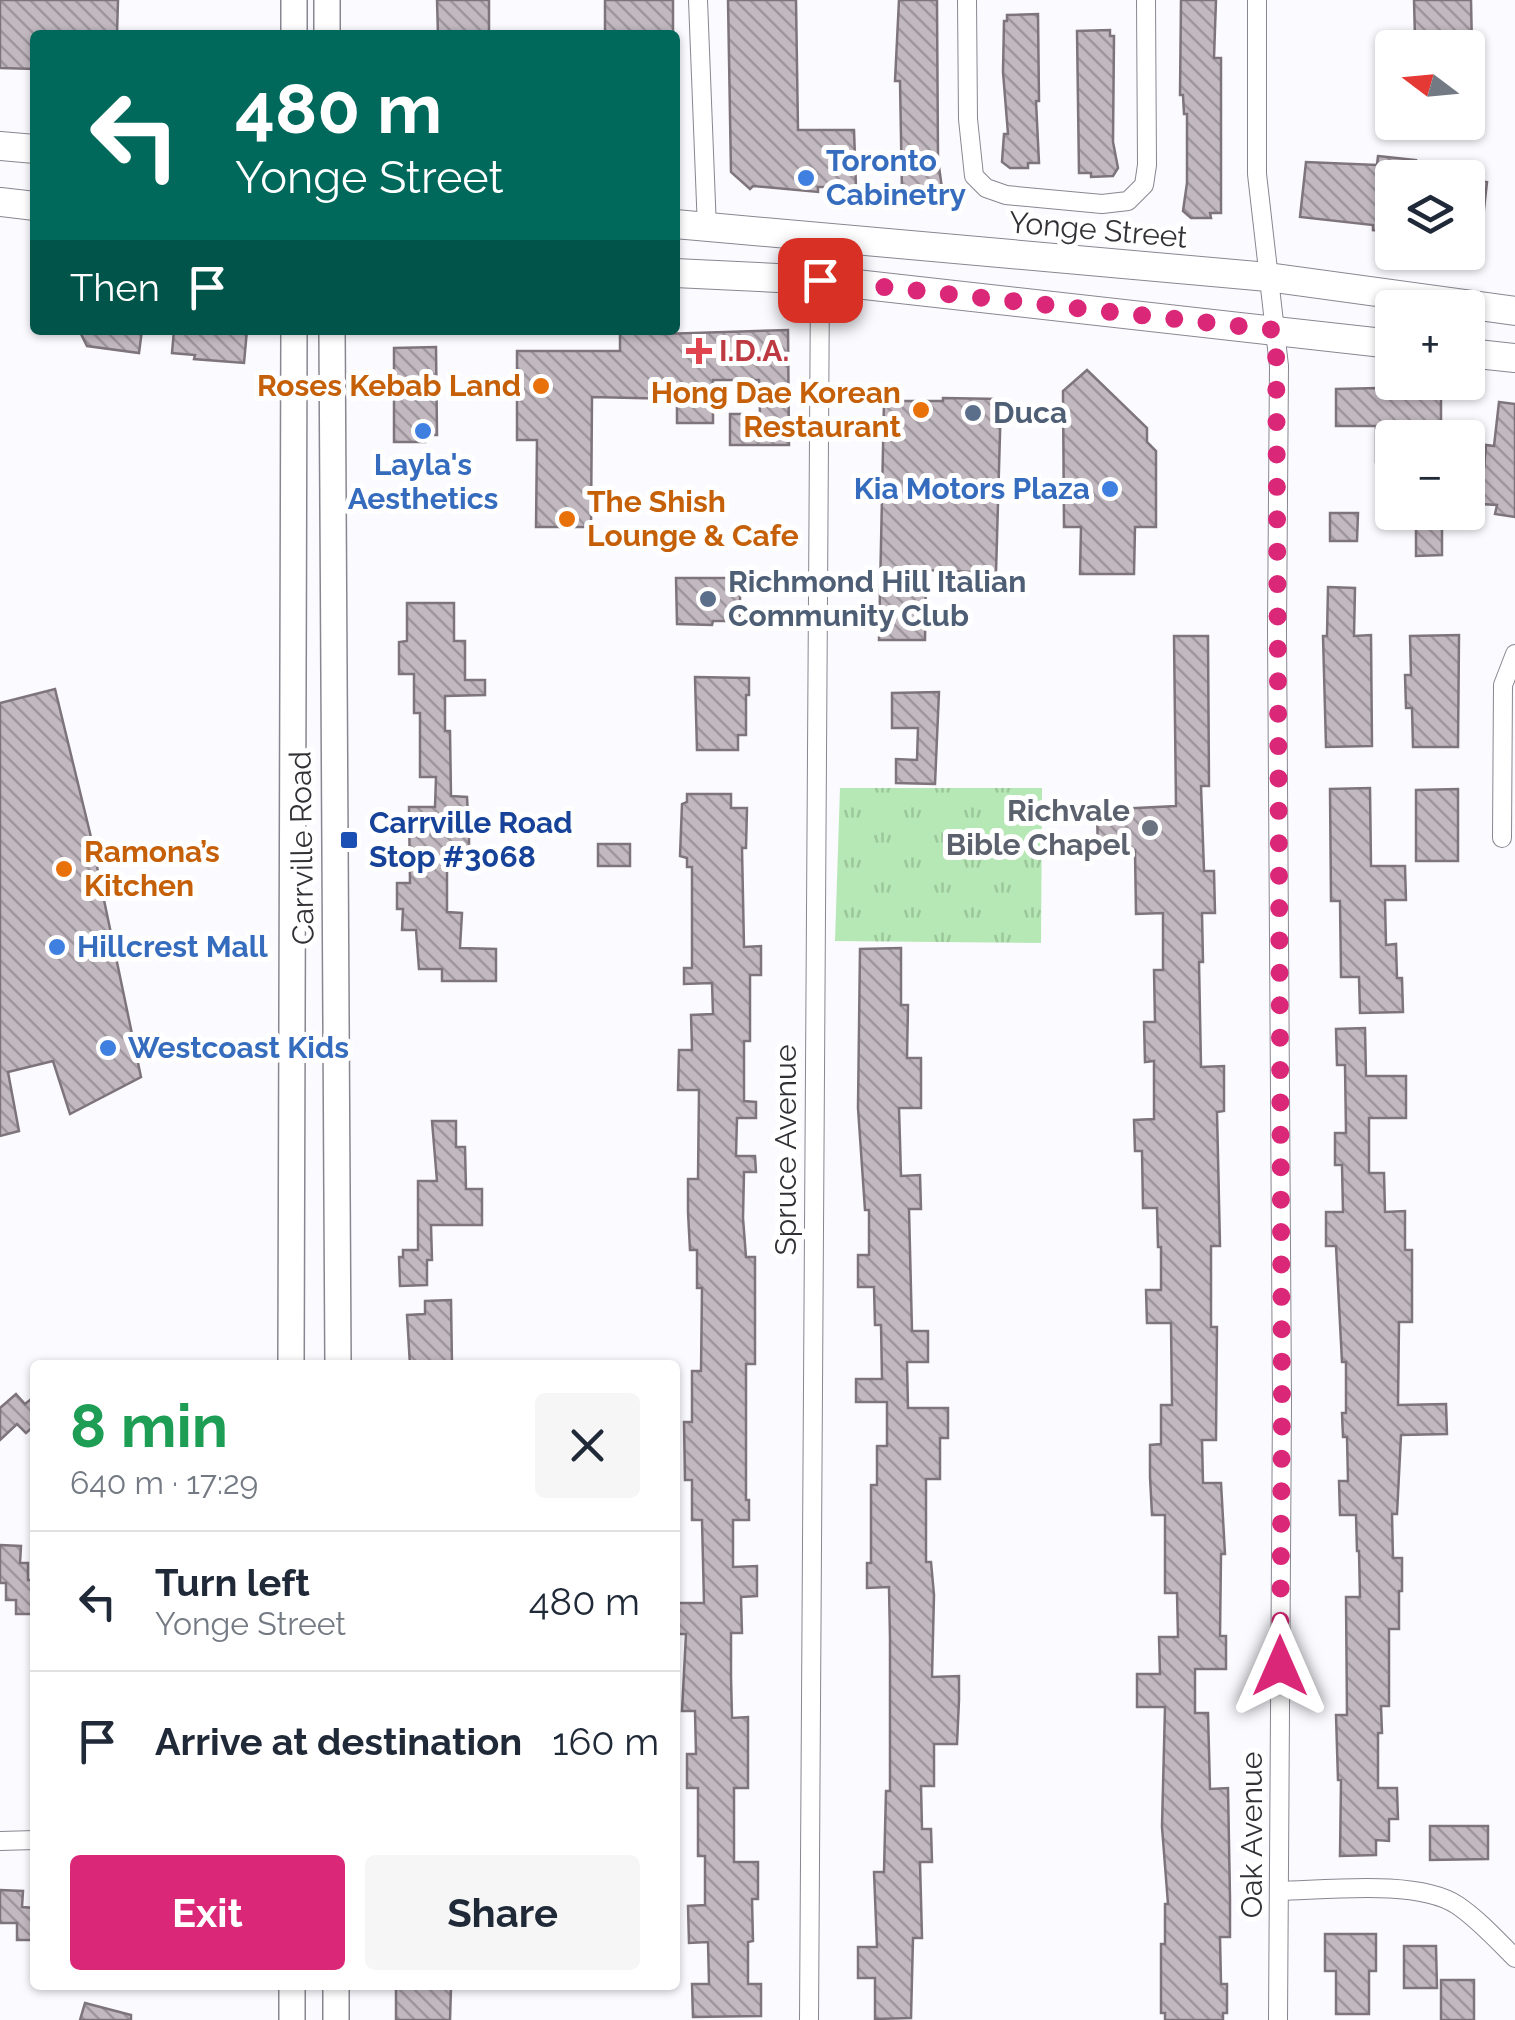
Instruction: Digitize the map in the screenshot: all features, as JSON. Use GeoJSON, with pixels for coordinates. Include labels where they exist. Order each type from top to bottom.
{"type":"FeatureCollection","features":[{"type":"Feature","properties":{"kind":"main road"},"geometry":{"type":"LineString","coordinates":[[294,0],[294,30]]}},
{"type":"Feature","properties":{"kind":"main road"},"geometry":{"type":"LineString","coordinates":[[326,0],[327,30]]}},
{"type":"Feature","properties":{"kind":"main road"},"geometry":{"type":"LineString","coordinates":[[0,146],[30,149]]}},
{"type":"Feature","properties":{"kind":"main road"},"geometry":{"type":"LineString","coordinates":[[0,202],[30,205]]}},
{"type":"Feature","properties":{"kind":"main road","name":"Yonge Street"},"geometry":{"type":"LineString","coordinates":[[680,225],[1268,277],[1515,311]]}},
{"type":"Feature","properties":{"kind":"main road"},"geometry":{"type":"LineString","coordinates":[[680,272],[820,280],[1375,342]]}},
{"type":"Feature","properties":{"kind":"main road","name":"Carrville Road"},"geometry":{"type":"LineString","coordinates":[[290,1360],[294,335]]}},
{"type":"Feature","properties":{"kind":"main road","name":"Carrville Road"},"geometry":{"type":"LineString","coordinates":[[332,335],[338,1360]]}},
{"type":"Feature","properties":{"kind":"main road"},"geometry":{"type":"LineString","coordinates":[[1485,355],[1515,358]]}},
{"type":"Feature","properties":{"kind":"main road"},"geometry":{"type":"LineString","coordinates":[[294,534],[333,532]]}},
{"type":"Feature","properties":{"kind":"main road"},"geometry":{"type":"LineString","coordinates":[[294,760],[333,758]]}},
{"type":"Feature","properties":{"kind":"main road"},"geometry":{"type":"LineString","coordinates":[[292,1990],[292,2020]]}},
{"type":"Feature","properties":{"kind":"main road"},"geometry":{"type":"LineString","coordinates":[[336,1990],[336,2020]]}},
{"type":"Feature","properties":{"kind":"street"},"geometry":{"type":"LineString","coordinates":[[698,0],[707,230]]}},
{"type":"Feature","properties":{"kind":"street"},"geometry":{"type":"LineString","coordinates":[[966,0],[968,119],[974,176],[986,188],[1006,195],[1102,204],[1128,202],[1144,185],[1146,0]]}},
{"type":"Feature","properties":{"kind":"street","name":"Oak Avenue"},"geometry":{"type":"LineString","coordinates":[[1257,0],[1257,174],[1276,330],[1282,1383],[1278,2020]]}},
{"type":"Feature","properties":{"kind":"street","name":"Spruce Avenue"},"geometry":{"type":"LineString","coordinates":[[809,2020],[820,280]]}},
{"type":"Feature","properties":{"kind":"street"},"geometry":{"type":"LineString","coordinates":[[1502,838],[1503,685],[1515,654]]}},
{"type":"Feature","properties":{"kind":"street"},"geometry":{"type":"LineString","coordinates":[[0,1841],[30,1840]]}},
{"type":"Feature","properties":{"kind":"street"},"geometry":{"type":"LineString","coordinates":[[1278,1891],[1403,1888],[1441,1897],[1456,1905],[1515,1958]]}},
{"type":"Feature","properties":{"kind":"green space"},"geometry":{"type":"Polygon","coordinates":[[[840,788],[1042,788],[1041,943],[835,941],[840,788]]]}},
{"type":"Feature","properties":{"kind":"building"},"geometry":{"type":"Polygon","coordinates":[[[0,0],[118,0],[117,30],[30,30],[30,69],[0,68],[0,0]]]}},
{"type":"Feature","properties":{"kind":"building"},"geometry":{"type":"Polygon","coordinates":[[[437,0],[489,0],[489,30],[438,30],[437,0]]]}},
{"type":"Feature","properties":{"kind":"building"},"geometry":{"type":"Polygon","coordinates":[[[605,0],[673,0],[673,30],[605,30],[605,0]]]}},
{"type":"Feature","properties":{"kind":"building"},"geometry":{"type":"Polygon","coordinates":[[[728,0],[796,0],[798,130],[854,130],[856,187],[818,187],[818,192],[753,186],[750,189],[731,172],[728,0]]]}},
{"type":"Feature","properties":{"kind":"building"},"geometry":{"type":"Polygon","coordinates":[[[899,0],[937,0],[938,160],[942,188],[934,195],[902,193],[900,81],[895,81],[899,0]]]}},
{"type":"Feature","properties":{"kind":"building"},"geometry":{"type":"Polygon","coordinates":[[[1181,0],[1216,0],[1214,58],[1221,58],[1221,213],[1210,213],[1211,218],[1191,218],[1183,211],[1187,114],[1180,95],[1181,0]]]}},
{"type":"Feature","properties":{"kind":"building"},"geometry":{"type":"Polygon","coordinates":[[[1414,0],[1471,0],[1472,30],[1415,30],[1414,0]]]}},
{"type":"Feature","properties":{"kind":"building"},"geometry":{"type":"Polygon","coordinates":[[[1038,14],[1039,163],[1028,163],[1028,168],[1010,168],[1002,162],[1004,134],[1008,134],[1004,21],[1007,15],[1038,14]]]}},
{"type":"Feature","properties":{"kind":"building"},"geometry":{"type":"Polygon","coordinates":[[[1110,30],[1110,36],[1114,36],[1113,142],[1118,168],[1113,176],[1091,177],[1091,173],[1079,173],[1077,31],[1110,30]]]}},
{"type":"Feature","properties":{"kind":"building"},"geometry":{"type":"Polygon","coordinates":[[[1378,156],[1416,160],[1378,160],[1378,156]]]}},
{"type":"Feature","properties":{"kind":"building"},"geometry":{"type":"Polygon","coordinates":[[[1306,162],[1375,165],[1375,230],[1373,225],[1300,217],[1306,162]]]}},
{"type":"Feature","properties":{"kind":"building"},"geometry":{"type":"Polygon","coordinates":[[[788,330],[789,445],[730,445],[730,414],[760,414],[759,380],[713,380],[713,423],[677,423],[677,399],[592,397],[591,527],[536,527],[537,440],[517,440],[517,351],[620,351],[620,335],[788,330]]]}},
{"type":"Feature","properties":{"kind":"building"},"geometry":{"type":"Polygon","coordinates":[[[82,335],[141,335],[139,353],[87,346],[82,335]]]}},
{"type":"Feature","properties":{"kind":"building"},"geometry":{"type":"Polygon","coordinates":[[[174,335],[247,335],[244,363],[172,353],[174,335]]]}},
{"type":"Feature","properties":{"kind":"building"},"geometry":{"type":"Polygon","coordinates":[[[436,347],[437,435],[425,435],[425,442],[394,442],[394,348],[436,347]]]}},
{"type":"Feature","properties":{"kind":"building","name":"Kia Motors Plaza"},"geometry":{"type":"Polygon","coordinates":[[[1087,370],[1147,428],[1147,442],[1156,451],[1156,527],[1135,527],[1134,574],[1080,574],[1081,527],[1064,527],[1063,391],[1087,370]]]}},
{"type":"Feature","properties":{"kind":"building"},"geometry":{"type":"Polygon","coordinates":[[[1375,388],[1375,400],[1441,400],[1441,420],[1375,420],[1375,426],[1336,426],[1336,389],[1375,388]]]}},
{"type":"Feature","properties":{"kind":"building"},"geometry":{"type":"Polygon","coordinates":[[[1001,399],[996,573],[926,570],[925,640],[879,640],[884,401],[1001,399]]]}},
{"type":"Feature","properties":{"kind":"building"},"geometry":{"type":"Polygon","coordinates":[[[1499,402],[1515,404],[1515,517],[1495,514],[1497,505],[1485,504],[1486,445],[1494,446],[1499,402]]]}},
{"type":"Feature","properties":{"kind":"building"},"geometry":{"type":"Polygon","coordinates":[[[1330,513],[1358,513],[1357,541],[1330,541],[1330,513]]]}},
{"type":"Feature","properties":{"kind":"building"},"geometry":{"type":"Polygon","coordinates":[[[1416,530],[1442,530],[1442,555],[1416,556],[1416,530]]]}},
{"type":"Feature","properties":{"kind":"building","name":"Richmond Hill Italian Community Club"},"geometry":{"type":"Polygon","coordinates":[[[676,578],[740,578],[740,621],[677,624],[676,578]]]}},
{"type":"Feature","properties":{"kind":"building"},"geometry":{"type":"Polygon","coordinates":[[[1328,587],[1355,588],[1354,636],[1371,635],[1372,746],[1326,747],[1323,636],[1327,636],[1328,587]]]}},
{"type":"Feature","properties":{"kind":"building"},"geometry":{"type":"Polygon","coordinates":[[[407,603],[454,603],[454,641],[465,641],[465,680],[485,680],[485,695],[445,696],[451,796],[467,797],[469,836],[469,866],[447,866],[447,912],[462,913],[460,948],[496,949],[496,981],[442,981],[442,969],[419,969],[416,930],[402,930],[403,909],[397,909],[397,883],[410,883],[409,807],[435,807],[436,777],[420,777],[420,713],[414,713],[414,674],[399,674],[399,642],[407,641],[407,603]]]}},
{"type":"Feature","properties":{"kind":"building"},"geometry":{"type":"Polygon","coordinates":[[[1459,635],[1458,747],[1413,747],[1412,708],[1406,708],[1405,675],[1411,675],[1410,636],[1459,635]]]}},
{"type":"Feature","properties":{"kind":"building"},"geometry":{"type":"Polygon","coordinates":[[[1174,636],[1208,636],[1209,786],[1201,786],[1204,871],[1214,871],[1215,913],[1202,913],[1201,1067],[1224,1066],[1224,1111],[1217,1112],[1220,1246],[1211,1246],[1211,1327],[1217,1327],[1216,1440],[1202,1440],[1203,1483],[1221,1483],[1225,1554],[1221,1554],[1220,1636],[1226,1636],[1226,1669],[1195,1669],[1195,1713],[1208,1713],[1210,1789],[1228,1788],[1230,1937],[1220,1937],[1221,1984],[1227,1984],[1227,2013],[1223,2013],[1223,2020],[1165,2020],[1165,2013],[1161,2013],[1161,1944],[1165,1944],[1168,1904],[1162,1827],[1165,1707],[1137,1707],[1137,1674],[1160,1674],[1159,1637],[1178,1637],[1177,1593],[1165,1593],[1165,1515],[1152,1515],[1150,1477],[1150,1445],[1161,1444],[1161,1405],[1172,1405],[1171,1323],[1147,1323],[1146,1290],[1161,1290],[1161,1247],[1157,1208],[1143,1208],[1142,1151],[1135,1151],[1134,1120],[1154,1119],[1154,1061],[1145,1062],[1144,1022],[1155,1022],[1154,970],[1163,970],[1163,913],[1136,914],[1135,850],[1098,852],[1097,810],[1176,806],[1174,636]]]}},
{"type":"Feature","properties":{"kind":"building"},"geometry":{"type":"Polygon","coordinates":[[[695,677],[749,678],[746,735],[738,735],[738,750],[697,750],[695,677]]]}},
{"type":"Feature","properties":{"kind":"building","name":"Hillcrest Mall"},"geometry":{"type":"Polygon","coordinates":[[[55,689],[90,833],[141,1077],[70,1114],[53,1061],[8,1072],[19,1131],[0,1136],[0,703],[55,689]]]}},
{"type":"Feature","properties":{"kind":"building"},"geometry":{"type":"Polygon","coordinates":[[[939,692],[935,784],[896,783],[896,759],[917,760],[918,728],[892,728],[892,693],[939,692]]]}},
{"type":"Feature","properties":{"kind":"building"},"geometry":{"type":"Polygon","coordinates":[[[1370,788],[1371,866],[1405,866],[1406,900],[1385,900],[1386,945],[1396,944],[1403,1012],[1360,1013],[1359,977],[1341,977],[1340,901],[1331,901],[1330,789],[1370,788]]]}},
{"type":"Feature","properties":{"kind":"building"},"geometry":{"type":"Polygon","coordinates":[[[1458,789],[1458,861],[1416,861],[1416,790],[1458,789]]]}},
{"type":"Feature","properties":{"kind":"building"},"geometry":{"type":"Polygon","coordinates":[[[687,794],[731,794],[731,808],[747,808],[746,848],[742,848],[744,947],[761,946],[761,975],[750,975],[750,1041],[744,1041],[744,1101],[756,1102],[756,1118],[737,1118],[736,1156],[755,1156],[756,1172],[744,1172],[743,1218],[746,1257],[755,1257],[755,1364],[746,1364],[749,1520],[733,1520],[733,1567],[757,1566],[757,1596],[741,1597],[742,1633],[731,1633],[731,1677],[732,1718],[748,1717],[748,1788],[734,1788],[734,1862],[758,1862],[758,1899],[752,1899],[753,1941],[748,1942],[748,1984],[761,1984],[761,2016],[693,2017],[692,1984],[709,1984],[708,1942],[689,1943],[688,1906],[705,1905],[705,1856],[698,1856],[698,1788],[687,1788],[687,1754],[696,1754],[695,1711],[682,1711],[686,1634],[680,1634],[680,1603],[704,1603],[702,1520],[692,1520],[692,1480],[685,1480],[684,1422],[692,1422],[692,1371],[701,1371],[702,1288],[697,1288],[697,1250],[690,1250],[688,1212],[688,1179],[698,1179],[699,1090],[678,1090],[679,1050],[692,1050],[691,1015],[713,1014],[712,983],[684,984],[684,968],[692,968],[692,867],[687,867],[687,858],[680,856],[682,804],[687,802],[687,794]]]}},
{"type":"Feature","properties":{"kind":"building"},"geometry":{"type":"Polygon","coordinates":[[[598,844],[630,844],[630,866],[598,866],[598,844]]]}},
{"type":"Feature","properties":{"kind":"building"},"geometry":{"type":"Polygon","coordinates":[[[901,948],[901,1005],[908,1005],[907,1058],[921,1058],[921,1108],[899,1108],[901,1176],[920,1175],[921,1209],[909,1209],[912,1331],[928,1331],[928,1362],[907,1362],[908,1408],[948,1408],[948,1438],[940,1438],[940,1479],[926,1479],[926,1562],[931,1562],[934,1595],[932,1677],[959,1676],[959,1700],[957,1744],[934,1744],[934,1786],[921,1786],[922,1829],[931,1829],[932,1862],[920,1862],[922,1938],[913,1938],[911,2018],[875,2019],[875,1978],[858,1978],[858,1947],[877,1947],[874,1872],[884,1872],[886,1791],[890,1791],[889,1587],[867,1588],[867,1563],[871,1563],[871,1485],[877,1485],[877,1446],[887,1446],[887,1402],[856,1402],[856,1379],[882,1379],[881,1325],[875,1325],[874,1287],[858,1287],[858,1255],[869,1255],[869,1210],[865,1210],[858,1108],[860,949],[901,948]]]}},
{"type":"Feature","properties":{"kind":"building"},"geometry":{"type":"Polygon","coordinates":[[[1365,1028],[1366,1076],[1406,1076],[1406,1118],[1369,1118],[1369,1173],[1384,1173],[1385,1212],[1405,1211],[1405,1250],[1412,1250],[1412,1322],[1399,1322],[1398,1405],[1446,1404],[1447,1434],[1401,1435],[1397,1514],[1392,1514],[1393,1558],[1402,1558],[1402,1591],[1399,1629],[1389,1629],[1389,1706],[1381,1706],[1382,1733],[1378,1733],[1378,1788],[1397,1788],[1398,1819],[1389,1819],[1389,1841],[1376,1840],[1376,1855],[1340,1856],[1341,1780],[1336,1715],[1347,1715],[1346,1597],[1360,1597],[1359,1551],[1356,1515],[1340,1515],[1339,1481],[1348,1481],[1342,1413],[1346,1413],[1346,1362],[1342,1362],[1336,1246],[1326,1246],[1326,1212],[1343,1212],[1342,1165],[1335,1165],[1335,1133],[1346,1133],[1345,1065],[1337,1065],[1336,1029],[1365,1028]]]}},
{"type":"Feature","properties":{"kind":"building"},"geometry":{"type":"Polygon","coordinates":[[[432,1121],[456,1121],[456,1147],[465,1147],[466,1189],[482,1189],[482,1225],[431,1225],[432,1260],[427,1260],[427,1285],[400,1286],[399,1257],[403,1257],[403,1250],[418,1250],[418,1181],[437,1181],[432,1121]]]}},
{"type":"Feature","properties":{"kind":"building"},"geometry":{"type":"Polygon","coordinates":[[[451,1300],[452,1360],[410,1360],[407,1315],[425,1314],[425,1301],[451,1300]]]}},
{"type":"Feature","properties":{"kind":"building"},"geometry":{"type":"Polygon","coordinates":[[[16,1394],[25,1404],[30,1400],[30,1429],[26,1433],[17,1424],[0,1440],[0,1408],[16,1394]]]}},
{"type":"Feature","properties":{"kind":"building"},"geometry":{"type":"Polygon","coordinates":[[[0,1545],[21,1546],[20,1563],[28,1563],[30,1614],[16,1614],[16,1600],[6,1600],[6,1583],[0,1583],[0,1545]]]}},
{"type":"Feature","properties":{"kind":"building"},"geometry":{"type":"Polygon","coordinates":[[[1430,1826],[1488,1826],[1488,1859],[1430,1860],[1430,1826]]]}},
{"type":"Feature","properties":{"kind":"building"},"geometry":{"type":"Polygon","coordinates":[[[0,1890],[23,1891],[22,1907],[30,1908],[30,1940],[17,1940],[17,1923],[0,1923],[0,1890]]]}},
{"type":"Feature","properties":{"kind":"building"},"geometry":{"type":"Polygon","coordinates":[[[1325,1934],[1376,1934],[1376,1971],[1369,1971],[1369,2014],[1336,2014],[1336,1971],[1325,1971],[1325,1934]]]}},
{"type":"Feature","properties":{"kind":"building"},"geometry":{"type":"Polygon","coordinates":[[[1404,1946],[1436,1946],[1437,1988],[1404,1988],[1404,1946]]]}},
{"type":"Feature","properties":{"kind":"building"},"geometry":{"type":"Polygon","coordinates":[[[1441,1980],[1474,1980],[1474,2020],[1441,2020],[1441,1980]]]}},
{"type":"Feature","properties":{"kind":"building"},"geometry":{"type":"Polygon","coordinates":[[[396,1990],[451,1990],[450,2020],[396,2020],[396,1990]]]}},
{"type":"Feature","properties":{"kind":"building"},"geometry":{"type":"Polygon","coordinates":[[[85,2003],[131,2015],[131,2020],[80,2020],[85,2003]]]}},
{"type":"Feature","properties":{"kind":"place","name":"Toronto Cabinetry"},"geometry":{"type":"Point","coordinates":[806,178]}},
{"type":"Feature","properties":{"kind":"place","name":"I.D.A."},"geometry":{"type":"Point","coordinates":[699,351]}},
{"type":"Feature","properties":{"kind":"place","name":"Roses Kebab Land"},"geometry":{"type":"Point","coordinates":[541,386]}},
{"type":"Feature","properties":{"kind":"place","name":"Hong Dae Korean Restaurant"},"geometry":{"type":"Point","coordinates":[921,410]}},
{"type":"Feature","properties":{"kind":"place","name":"Duca"},"geometry":{"type":"Point","coordinates":[973,413]}},
{"type":"Feature","properties":{"kind":"place","name":"Layla's Aesthetics"},"geometry":{"type":"Point","coordinates":[423,431]}},
{"type":"Feature","properties":{"kind":"place","name":"Kia Motors Plaza"},"geometry":{"type":"Point","coordinates":[1110,489]}},
{"type":"Feature","properties":{"kind":"place","name":"The Shish Lounge & Cafe"},"geometry":{"type":"Point","coordinates":[567,519]}},
{"type":"Feature","properties":{"kind":"place","name":"Richmond Hill Italian Community Club"},"geometry":{"type":"Point","coordinates":[708,599]}},
{"type":"Feature","properties":{"kind":"place","name":"Richvale Bible Chapel"},"geometry":{"type":"Point","coordinates":[1150,828]}},
{"type":"Feature","properties":{"kind":"place","name":"Carrville Road Stop #3068"},"geometry":{"type":"Point","coordinates":[349,840]}},
{"type":"Feature","properties":{"kind":"place","name":"Ramona’s Kitchen"},"geometry":{"type":"Point","coordinates":[64,869]}},
{"type":"Feature","properties":{"kind":"place","name":"Hillcrest Mall"},"geometry":{"type":"Point","coordinates":[57,947]}},
{"type":"Feature","properties":{"kind":"place","name":"Westcoast Kids"},"geometry":{"type":"Point","coordinates":[108,1048]}},
{"type":"Feature","properties":{"kind":"route"},"geometry":{"type":"LineString","coordinates":[[820,280],[1276,330],[1280,1666]]}}]}
